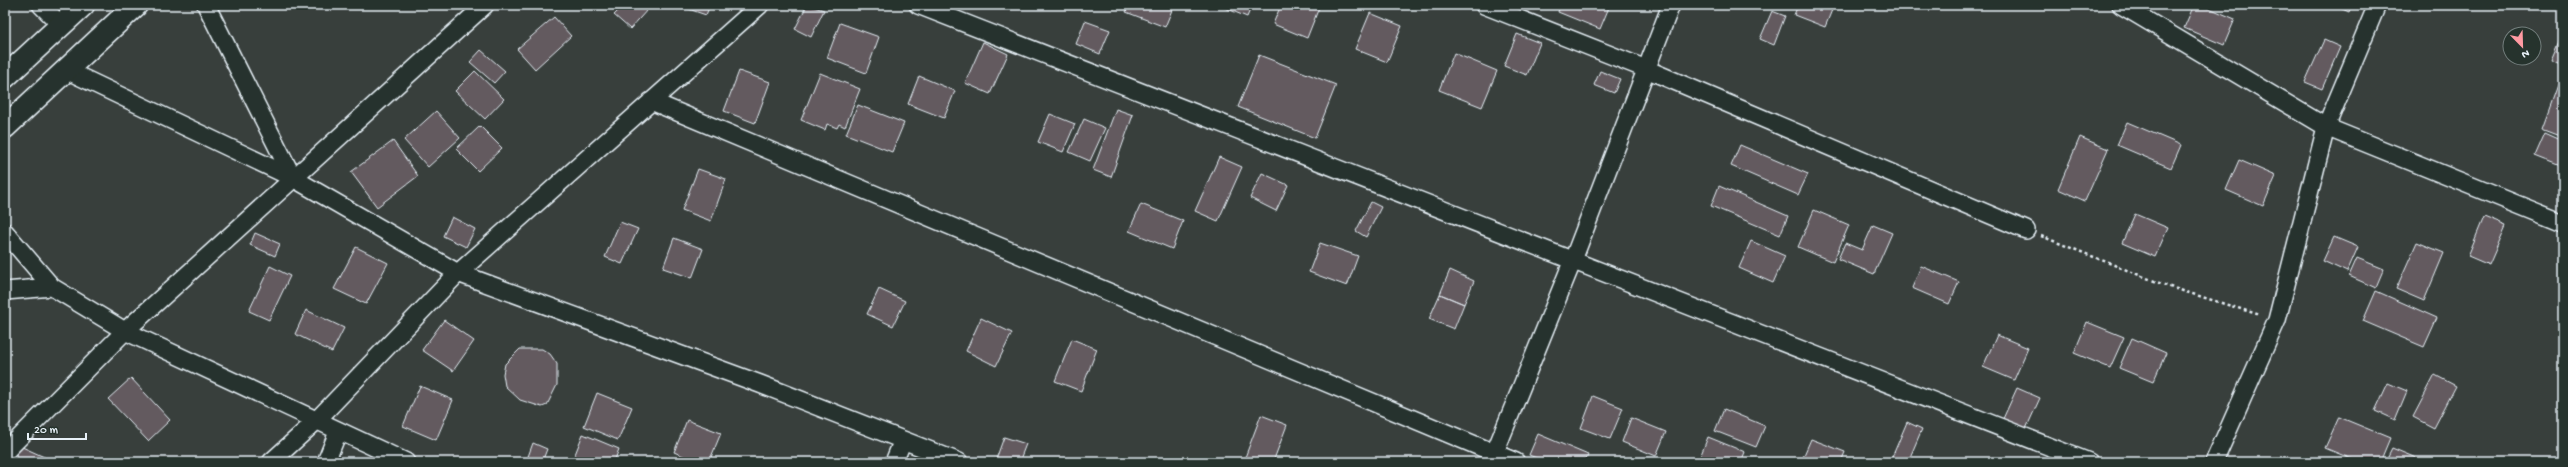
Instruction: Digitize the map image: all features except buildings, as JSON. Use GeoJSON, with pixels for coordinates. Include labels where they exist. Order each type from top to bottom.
{"type":"FeatureCollection","features":[{"type":"Feature","properties":{"kind":"main road"},"geometry":{"type":"LineString","coordinates":[[5,77],[84,5]]}},
{"type":"Feature","properties":{"kind":"main road"},"geometry":{"type":"LineString","coordinates":[[5,127],[136,5]]}},
{"type":"Feature","properties":{"kind":"street"},"geometry":{"type":"LineString","coordinates":[[42,5],[61,25]]}},
{"type":"Feature","properties":{"kind":"street"},"geometry":{"type":"LineString","coordinates":[[206,5],[293,178]]}},
{"type":"Feature","properties":{"kind":"street"},"geometry":{"type":"LineString","coordinates":[[5,452],[125,331],[485,5]]}},
{"type":"Feature","properties":{"kind":"street"},"geometry":{"type":"LineString","coordinates":[[271,462],[315,422],[458,273],[760,5]]}},
{"type":"Feature","properties":{"kind":"street"},"geometry":{"type":"LineString","coordinates":[[918,5],[2089,462]]}},
{"type":"Feature","properties":{"kind":"street"},"geometry":{"type":"LineString","coordinates":[[1484,5],[1646,69],[2026,230]]}},
{"type":"Feature","properties":{"kind":"street"},"geometry":{"type":"LineString","coordinates":[[1493,458],[1573,260],[1671,5]]}},
{"type":"Feature","properties":{"kind":"street"},"geometry":{"type":"LineString","coordinates":[[2121,5],[2326,127],[2563,223]]}},
{"type":"Feature","properties":{"kind":"street"},"geometry":{"type":"LineString","coordinates":[[2214,462],[2277,320],[2326,127],[2377,5]]}},
{"type":"Feature","properties":{"kind":"street"},"geometry":{"type":"LineString","coordinates":[[66,70],[293,178],[458,273],[760,384],[960,462]]}},
{"type":"Feature","properties":{"kind":"street"},"geometry":{"type":"LineString","coordinates":[[651,101],[1493,458],[1516,462]]}},
{"type":"Feature","properties":{"kind":"street"},"geometry":{"type":"LineString","coordinates":[[5,232],[52,287],[125,331],[315,422],[406,462]]}},
{"type":"Feature","properties":{"kind":"street"},"geometry":{"type":"LineString","coordinates":[[5,291],[52,287]]}},
{"type":"Feature","properties":{"kind":"street"},"geometry":{"type":"LineString","coordinates":[[326,462],[338,432]]}},
{"type":"Feature","properties":{"kind":"street"},"geometry":{"type":"LineString","coordinates":[[894,462],[903,440]]}},
{"type":"Feature","properties":{"kind":"path"},"geometry":{"type":"LineString","coordinates":[[2026,230],[2167,286],[2277,320]]}}]}
